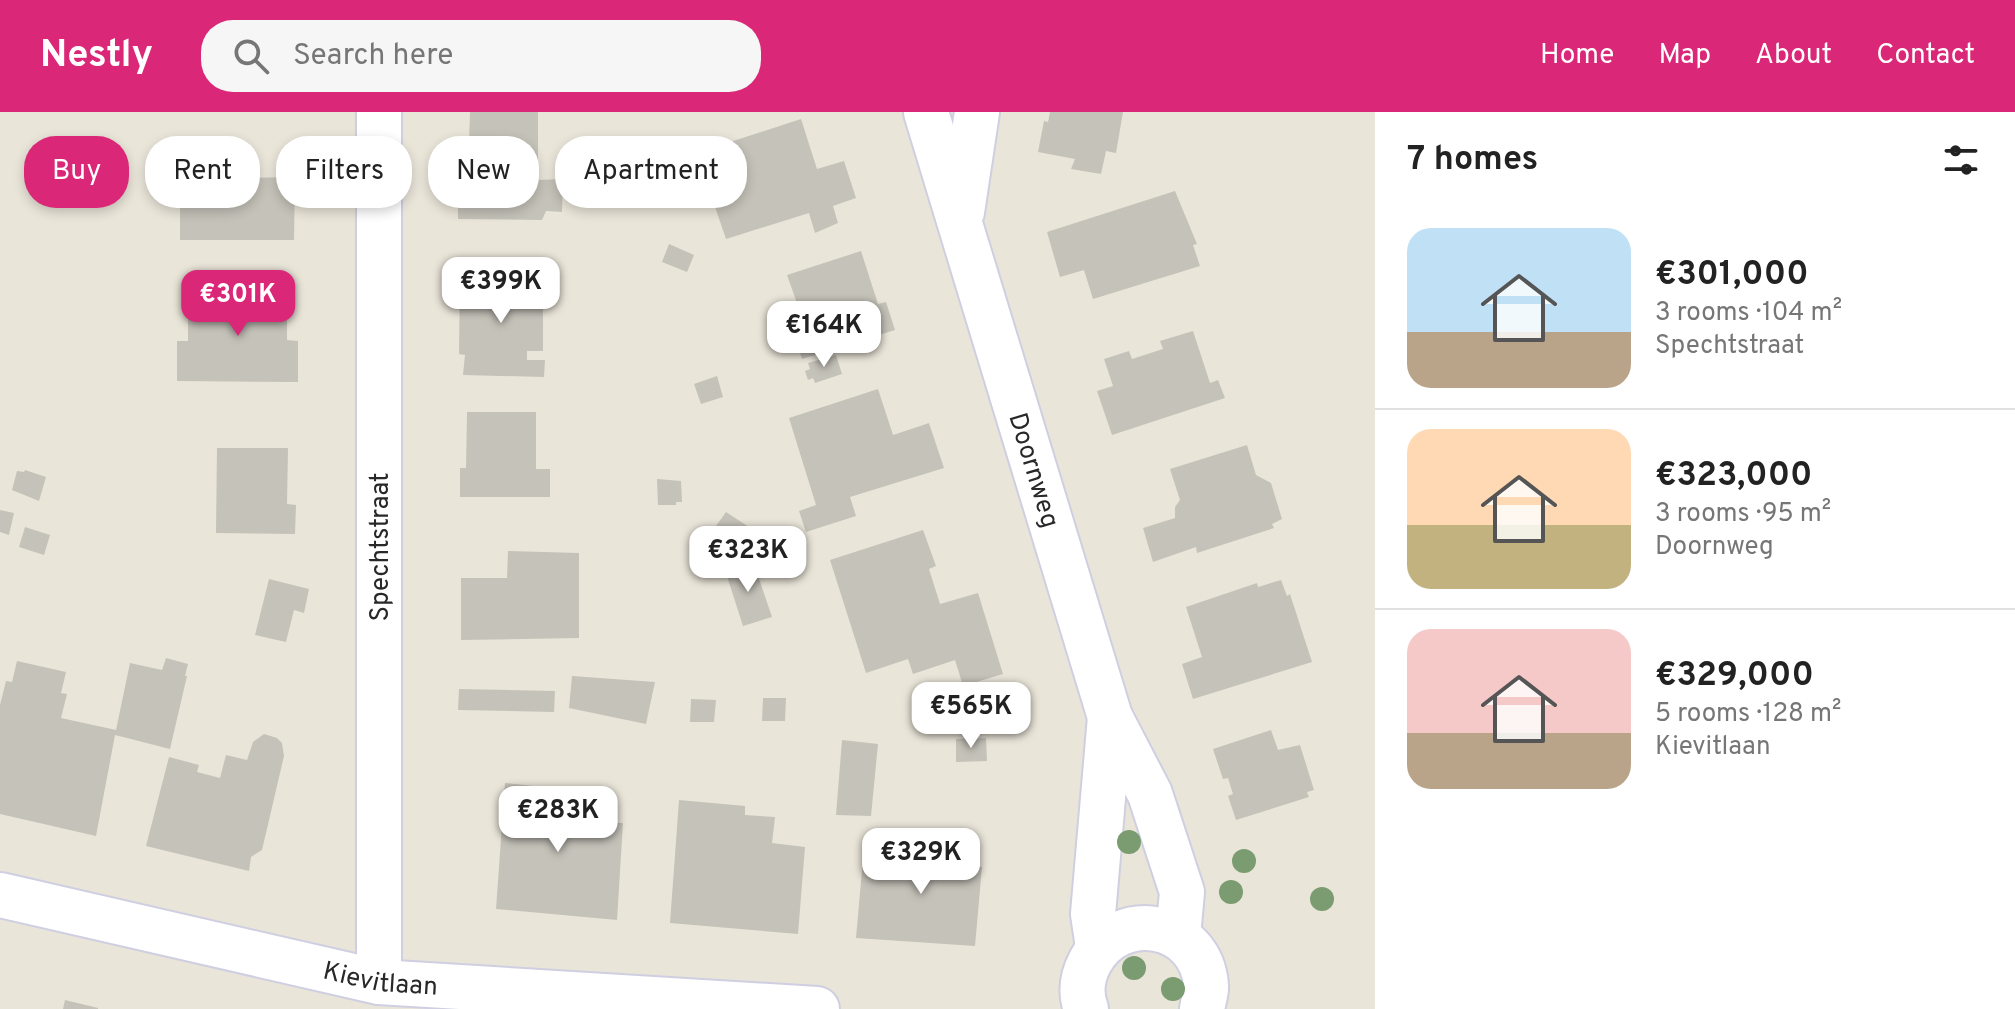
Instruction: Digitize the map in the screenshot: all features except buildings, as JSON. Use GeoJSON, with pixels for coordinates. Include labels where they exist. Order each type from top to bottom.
{"type":"FeatureCollection","features":[{"type":"Feature","properties":{"kind":"street","name":"Spechtstraat"},"geometry":{"type":"LineString","coordinates":[[379,112],[379,982]]}},
{"type":"Feature","properties":{"kind":"street","name":"Doornweg"},"geometry":{"type":"LineString","coordinates":[[926,112],[1110,717],[1150,794],[1182,892],[1178,936]]}},
{"type":"Feature","properties":{"kind":"street","name":"Doornweg"},"geometry":{"type":"LineString","coordinates":[[961,221],[977,112]]}},
{"type":"Feature","properties":{"kind":"street","name":"Doornweg"},"geometry":{"type":"LineString","coordinates":[[1098,947],[1093,914],[1110,717]]}},
{"type":"Feature","properties":{"kind":"street","name":"Kievitlaan"},"geometry":{"type":"LineString","coordinates":[[0,895],[379,982],[817,1009]]}},
{"type":"Feature","properties":{"kind":"street"},"geometry":{"type":"LineString","coordinates":[[1086,1009],[1082,998],[1084,974],[1098,947],[1117,933],[1148,927],[1178,936],[1198,956],[1207,986],[1202,1009]]}}]}
